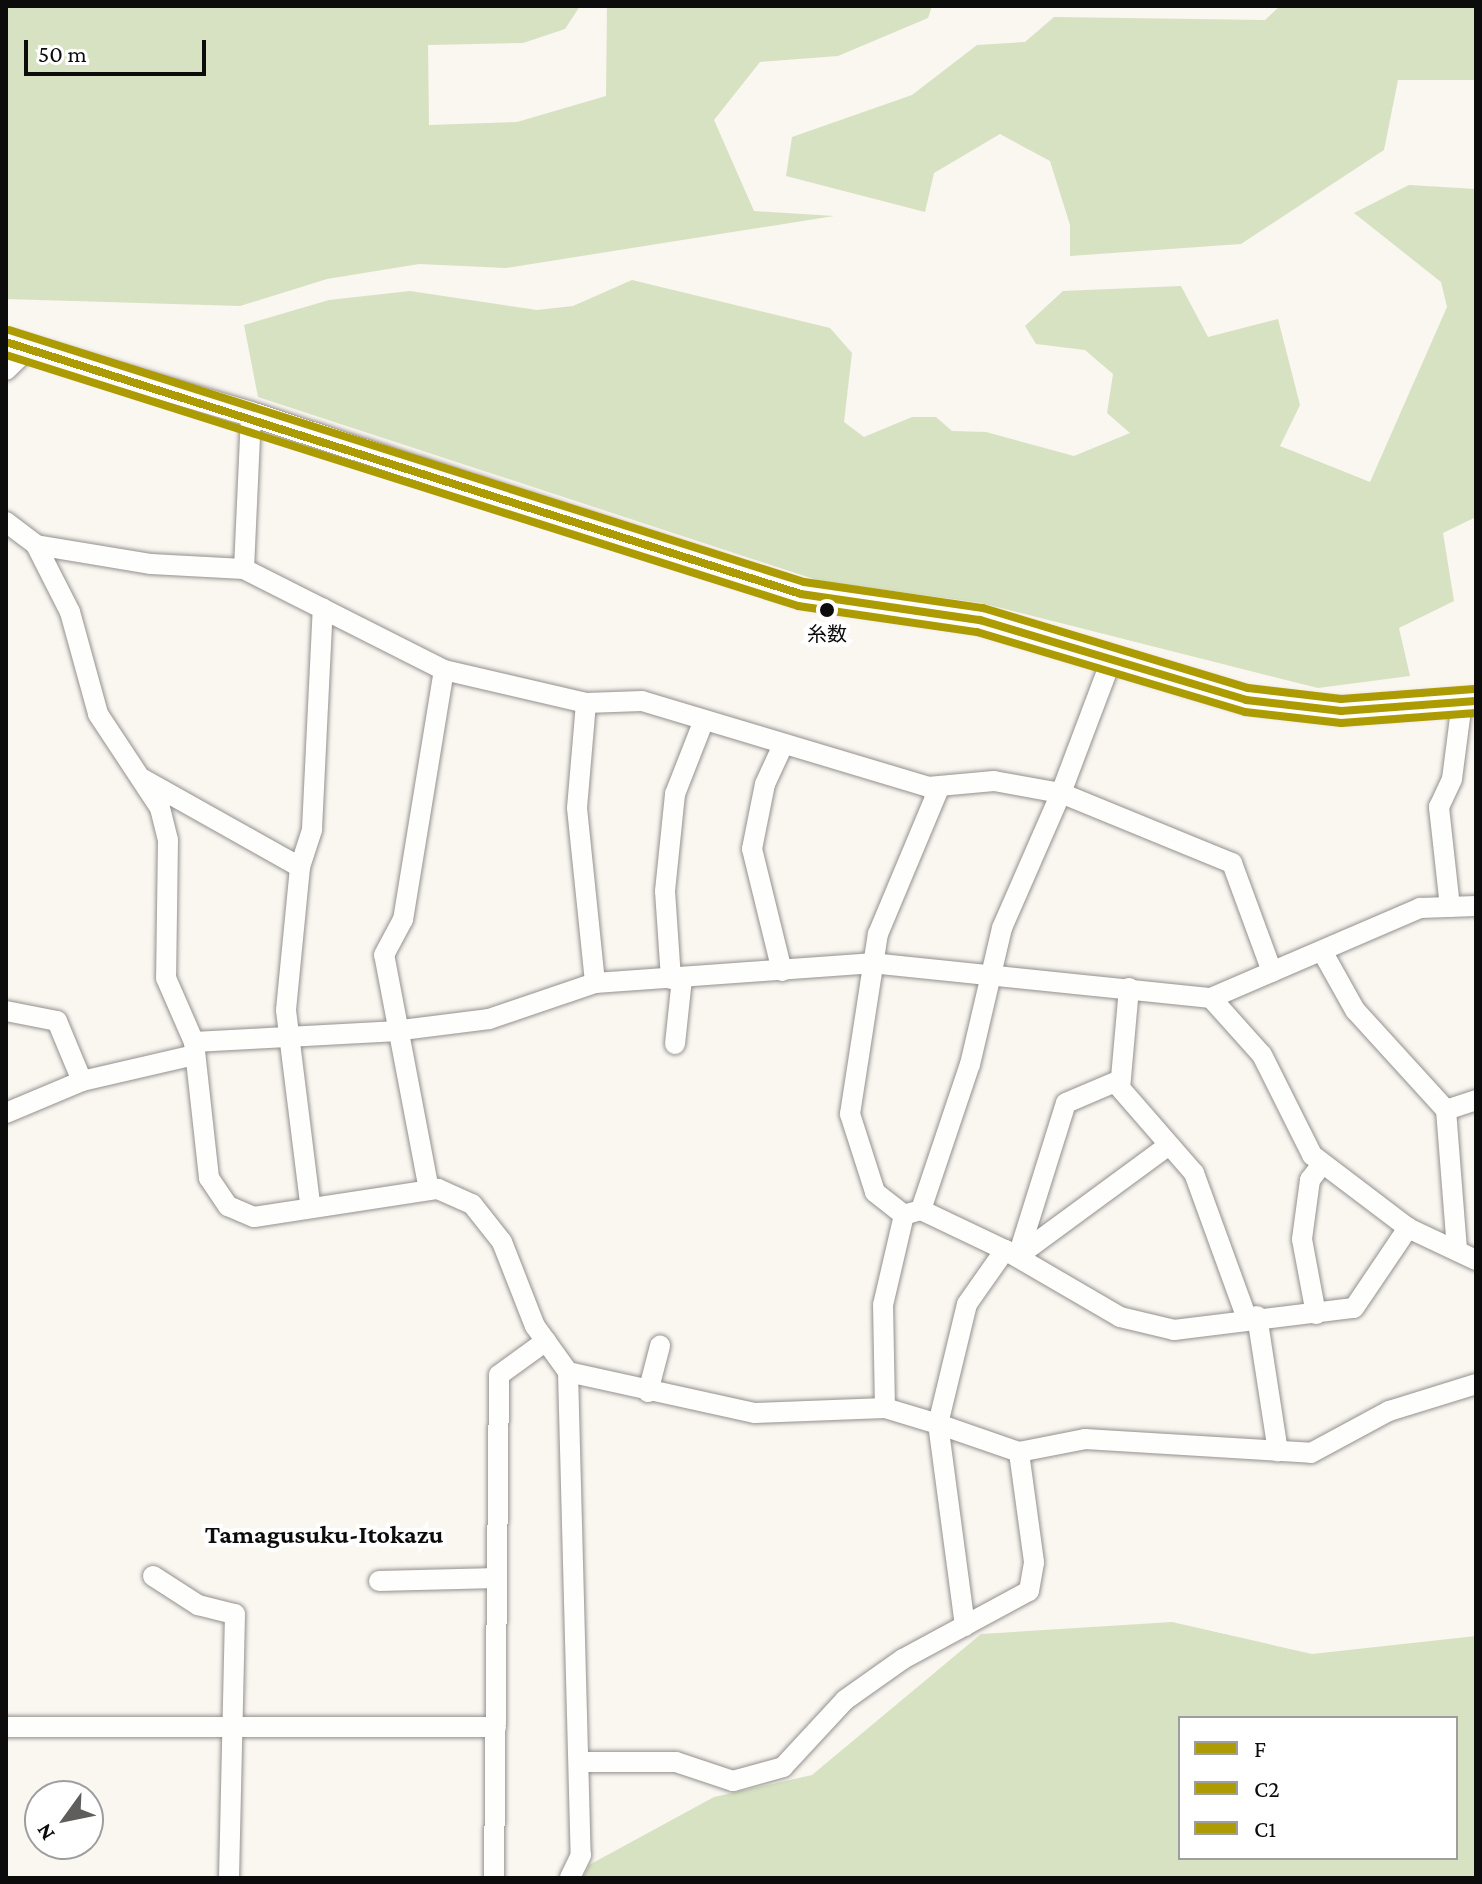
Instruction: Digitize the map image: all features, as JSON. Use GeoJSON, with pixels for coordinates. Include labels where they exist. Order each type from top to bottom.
{"type":"FeatureCollection","features":[{"type":"Feature","properties":{"kind":"street"},"geometry":{"type":"LineString","coordinates":[[6,370],[17,345],[251,414],[801,594],[980,620],[1246,700],[1341,711],[1469,701],[1452,779],[1439,807],[1450,907]]}},
{"type":"Feature","properties":{"kind":"street"},"geometry":{"type":"LineString","coordinates":[[244,569],[251,414]]}},
{"type":"Feature","properties":{"kind":"street"},"geometry":{"type":"LineString","coordinates":[[6,522],[36,545],[70,612],[98,714],[143,779],[168,840],[166,978],[192,1049],[209,1178],[228,1206],[254,1217],[310,1203],[429,1190],[472,1204],[502,1242],[546,1341],[568,1372],[581,1855],[570,1878]]}},
{"type":"Feature","properties":{"kind":"street"},"geometry":{"type":"LineString","coordinates":[[36,545],[151,564],[244,569],[444,670],[586,703],[642,701],[783,745],[940,786],[994,781],[1061,793],[1232,863],[1272,972]]}},
{"type":"Feature","properties":{"kind":"street"},"geometry":{"type":"LineString","coordinates":[[310,1203],[288,1036],[300,867],[312,829],[323,608]]}},
{"type":"Feature","properties":{"kind":"street"},"geometry":{"type":"LineString","coordinates":[[885,1408],[883,1305],[993,972],[1002,928],[1061,793],[1112,658]]}},
{"type":"Feature","properties":{"kind":"street"},"geometry":{"type":"LineString","coordinates":[[429,1190],[394,1031],[384,955],[403,920],[444,670]]}},
{"type":"Feature","properties":{"kind":"street"},"geometry":{"type":"LineString","coordinates":[[586,703],[577,808],[595,983]]}},
{"type":"Feature","properties":{"kind":"street"},"geometry":{"type":"LineString","coordinates":[[675,1044],[676,979],[665,891],[675,794],[704,720]]}},
{"type":"Feature","properties":{"kind":"street"},"geometry":{"type":"LineString","coordinates":[[782,971],[752,849],[765,784],[783,745]]}},
{"type":"Feature","properties":{"kind":"street"},"geometry":{"type":"LineString","coordinates":[[143,779],[300,867]]}},
{"type":"Feature","properties":{"kind":"street"},"geometry":{"type":"LineString","coordinates":[[940,786],[871,963],[850,1114],[875,1192],[913,1213],[1011,1253],[1120,1317],[1174,1330],[1252,1316],[1316,1314],[1354,1308],[1408,1228]]}},
{"type":"Feature","properties":{"kind":"street"},"geometry":{"type":"LineString","coordinates":[[6,1113],[82,1081],[192,1049],[288,1036],[394,1031],[489,1019],[595,983],[871,963],[933,974],[993,972],[1211,998],[1420,908],[1476,906]]}},
{"type":"Feature","properties":{"kind":"street"},"geometry":{"type":"LineString","coordinates":[[1322,951],[1355,1010],[1446,1110],[1457,1251]]}},
{"type":"Feature","properties":{"kind":"street"},"geometry":{"type":"LineString","coordinates":[[1129,988],[1120,1080],[1194,1173],[1252,1316],[1278,1451]]}},
{"type":"Feature","properties":{"kind":"street"},"geometry":{"type":"LineString","coordinates":[[1211,998],[1262,1055],[1322,1164],[1408,1228],[1476,1260]]}},
{"type":"Feature","properties":{"kind":"street"},"geometry":{"type":"LineString","coordinates":[[6,1011],[57,1021],[82,1081]]}},
{"type":"Feature","properties":{"kind":"street"},"geometry":{"type":"LineString","coordinates":[[1011,1253],[1066,1103],[1120,1080]]}},
{"type":"Feature","properties":{"kind":"street"},"geometry":{"type":"LineString","coordinates":[[1446,1110],[1476,1100]]}},
{"type":"Feature","properties":{"kind":"street"},"geometry":{"type":"LineString","coordinates":[[965,1626],[938,1424],[967,1304],[1011,1253],[1169,1145]]}},
{"type":"Feature","properties":{"kind":"street"},"geometry":{"type":"LineString","coordinates":[[1316,1314],[1302,1239],[1310,1180],[1322,1164]]}},
{"type":"Feature","properties":{"kind":"street"},"geometry":{"type":"LineString","coordinates":[[494,1878],[499,1375],[546,1341]]}},
{"type":"Feature","properties":{"kind":"street"},"geometry":{"type":"LineString","coordinates":[[648,1392],[660,1346]]}},
{"type":"Feature","properties":{"kind":"street"},"geometry":{"type":"LineString","coordinates":[[568,1372],[648,1392],[755,1413],[885,1408],[1019,1452],[1085,1439],[1311,1453],[1389,1411],[1476,1384]]}},
{"type":"Feature","properties":{"kind":"street"},"geometry":{"type":"LineString","coordinates":[[579,1762],[676,1762],[733,1781],[759,1779],[783,1767],[845,1700],[965,1626],[1029,1591],[1034,1562],[1019,1452]]}},
{"type":"Feature","properties":{"kind":"street"},"geometry":{"type":"LineString","coordinates":[[153,1576],[198,1605],[235,1614],[229,1878]]}},
{"type":"Feature","properties":{"kind":"street"},"geometry":{"type":"LineString","coordinates":[[379,1581],[497,1578]]}},
{"type":"Feature","properties":{"kind":"street"},"geometry":{"type":"LineString","coordinates":[[6,1727],[496,1727]]}},
{"type":"Feature","properties":{"kind":"green space"},"geometry":{"type":"Polygon","coordinates":[[[6,6],[580,6],[565,29],[523,43],[428,45],[429,125],[517,122],[606,96],[607,6],[932,6],[928,18],[838,56],[760,62],[714,120],[754,211],[834,216],[506,268],[419,264],[327,279],[240,306],[6,299],[6,6]]]}},
{"type":"Feature","properties":{"kind":"green space"},"geometry":{"type":"Polygon","coordinates":[[[1280,6],[1476,6],[1476,80],[1398,80],[1384,150],[1241,244],[1070,256],[1070,225],[1050,161],[1000,134],[934,173],[925,212],[786,176],[792,137],[912,95],[977,45],[1025,42],[1054,17],[1265,20],[1280,6]]]}},
{"type":"Feature","properties":{"kind":"green space"},"geometry":{"type":"Polygon","coordinates":[[[1409,185],[1476,189],[1476,517],[1443,533],[1454,601],[1399,628],[1410,676],[1318,688],[981,603],[820,581],[258,397],[244,325],[329,300],[410,291],[537,310],[573,306],[632,280],[830,328],[852,353],[844,422],[864,437],[912,417],[936,417],[952,431],[986,432],[1074,456],[1130,433],[1107,413],[1113,374],[1085,350],[1036,344],[1025,326],[1063,291],[1181,286],[1208,337],[1278,319],[1300,405],[1280,446],[1370,482],[1447,307],[1441,282],[1354,213],[1409,185]]]}},
{"type":"Feature","properties":{"kind":"green space"},"geometry":{"type":"Polygon","coordinates":[[[1172,1622],[1312,1654],[1476,1636],[1476,1878],[583,1878],[589,1865],[714,1797],[812,1775],[981,1634],[1172,1622]]]}},
{"type":"Feature","properties":{"kind":"transit line","name":"C1"},"geometry":{"type":"LineString","coordinates":[[9,330],[804,582],[983,608],[1248,688],[1341,699],[1475,689]]}},
{"type":"Feature","properties":{"kind":"transit line","name":"F"},"geometry":{"type":"LineString","coordinates":[[6,342],[801,594],[980,620],[1246,700],[1341,711],[1476,701]]}},
{"type":"Feature","properties":{"kind":"transit line","name":"C2"},"geometry":{"type":"LineString","coordinates":[[6,355],[798,606],[977,632],[1245,712],[1341,723],[1476,713]]}},
{"type":"Feature","properties":{"kind":"place","name":"糸数"},"geometry":{"type":"Point","coordinates":[827,610]}},
{"type":"Feature","properties":{"kind":"district","name":"Tamagusuku-Itokazu"},"geometry":{"type":"Point","coordinates":[324,1535]}}]}
